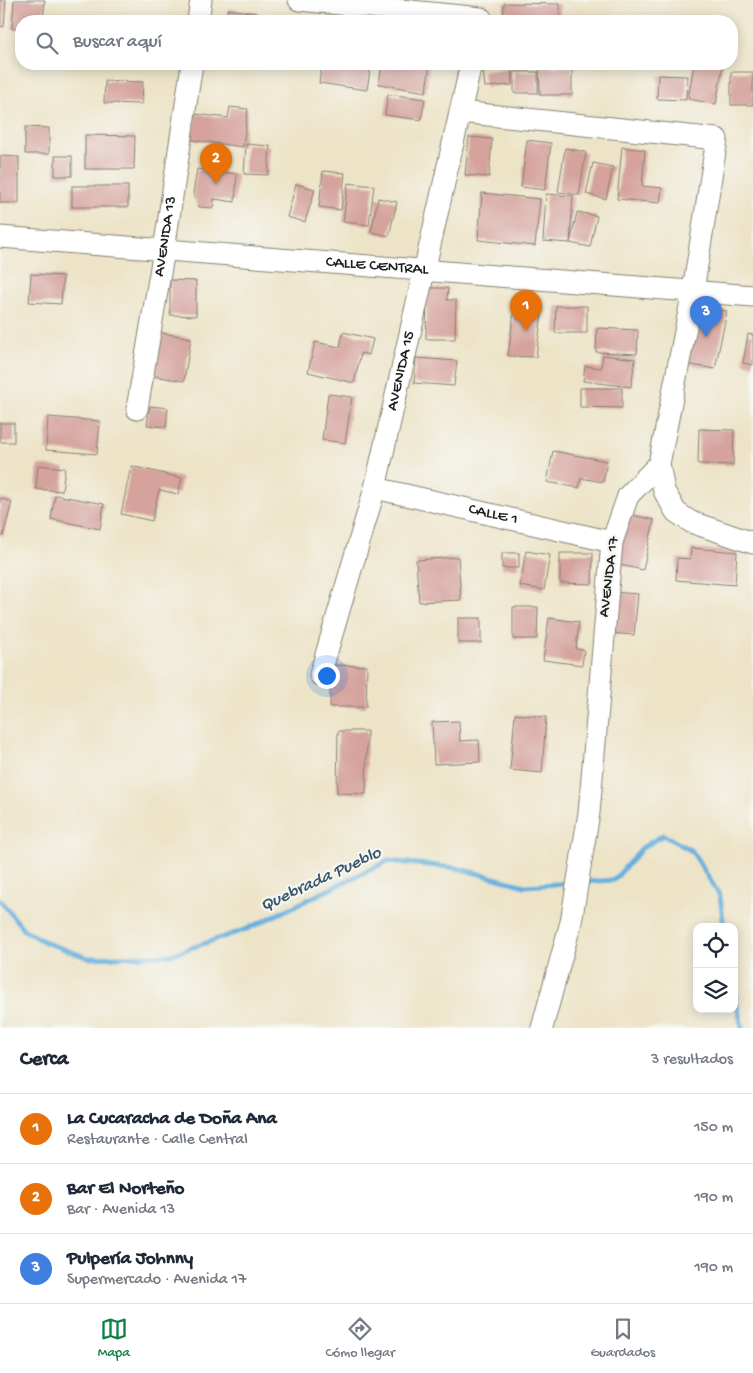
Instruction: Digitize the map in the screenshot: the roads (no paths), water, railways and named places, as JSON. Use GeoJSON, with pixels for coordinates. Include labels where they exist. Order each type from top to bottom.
{"type":"FeatureCollection","features":[{"type":"Feature","properties":{"kind":"street"},"geometry":{"type":"LineString","coordinates":[[199,15],[202,0]]}},
{"type":"Feature","properties":{"kind":"street"},"geometry":{"type":"LineString","coordinates":[[299,0],[482,13]]}},
{"type":"Feature","properties":{"kind":"street","name":"AVENIDA 13"},"geometry":{"type":"LineString","coordinates":[[137,409],[164,250],[191,70]]}},
{"type":"Feature","properties":{"kind":"street","name":"AVENIDA 15"},"geometry":{"type":"LineString","coordinates":[[320,676],[375,488],[470,70]]}},
{"type":"Feature","properties":{"kind":"street"},"geometry":{"type":"LineString","coordinates":[[460,112],[718,140],[693,291],[659,464],[664,491],[676,512],[691,522],[753,543]]}},
{"type":"Feature","properties":{"kind":"street","name":"CALLE CENTRAL"},"geometry":{"type":"LineString","coordinates":[[0,237],[753,296]]}},
{"type":"Feature","properties":{"kind":"street","name":"AVENIDA 17"},"geometry":{"type":"LineString","coordinates":[[542,1028],[571,922],[590,813],[612,542],[628,496],[659,464]]}},
{"type":"Feature","properties":{"kind":"street","name":"CALLE 1"},"geometry":{"type":"LineString","coordinates":[[375,488],[612,542]]}},
{"type":"Feature","properties":{"kind":"waterway","name":"Quebrada Pueblo"},"geometry":{"type":"LineString","coordinates":[[583,882],[614,880],[642,848],[663,835],[692,851],[720,896],[723,923]]}},
{"type":"Feature","properties":{"kind":"waterway","name":"Quebrada Pueblo"},"geometry":{"type":"LineString","coordinates":[[0,900],[24,930],[47,943],[89,958],[170,955],[247,929],[388,861],[457,868],[525,886],[572,883]]}},
{"type":"Feature","properties":{"kind":"waterway","name":"Quebrada Pueblo"},"geometry":{"type":"LineString","coordinates":[[738,1009],[742,1028]]}},
{"type":"Feature","properties":{"kind":"place","name":"Bar El Norteño"},"geometry":{"type":"Point","coordinates":[216,184]}},
{"type":"Feature","properties":{"kind":"place","name":"La Cucaracha de Doña Ana"},"geometry":{"type":"Point","coordinates":[526,331]}},
{"type":"Feature","properties":{"kind":"place","name":"Pulpería Johnny"},"geometry":{"type":"Point","coordinates":[706,337]}}]}
